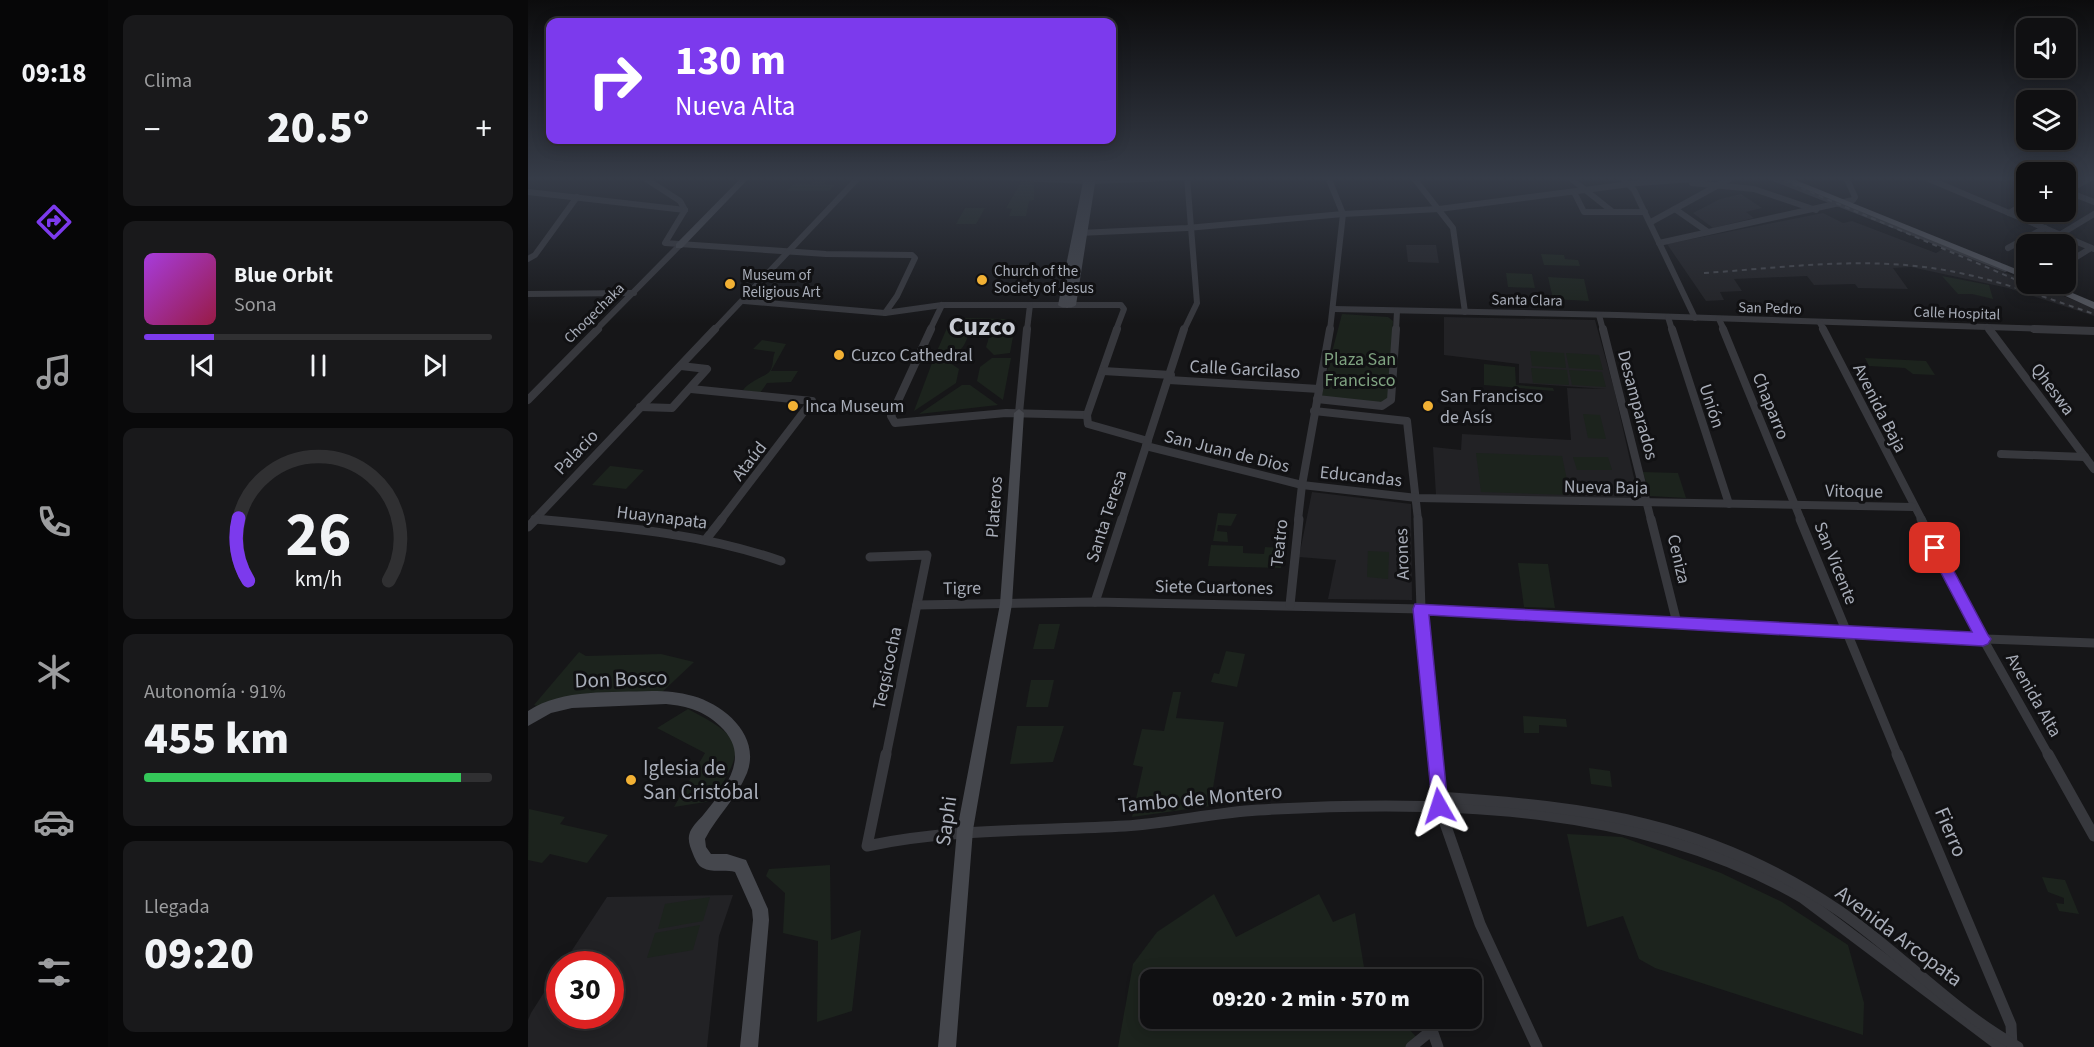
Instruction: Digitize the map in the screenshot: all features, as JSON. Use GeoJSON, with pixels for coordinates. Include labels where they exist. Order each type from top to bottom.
{"type":"FeatureCollection","features":[{"type":"Feature","properties":{"kind":"main road"},"geometry":{"type":"LineString","coordinates":[[1901,226],[2016,271]]}},
{"type":"Feature","properties":{"kind":"main road"},"geometry":{"type":"LineString","coordinates":[[1903,226],[2016,270]]}},
{"type":"Feature","properties":{"kind":"main road"},"geometry":{"type":"LineString","coordinates":[[2076,292],[2094,299]]}},
{"type":"Feature","properties":{"kind":"main road"},"geometry":{"type":"LineString","coordinates":[[2067,294],[2094,306]]}},
{"type":"Feature","properties":{"kind":"street"},"geometry":{"type":"LineString","coordinates":[[528,259],[536,255],[557,226]]}},
{"type":"Feature","properties":{"kind":"street"},"geometry":{"type":"LineString","coordinates":[[674,226],[664,241],[665,243],[679,246],[790,252],[912,255],[915,258],[885,313]]}},
{"type":"Feature","properties":{"kind":"street"},"geometry":{"type":"LineString","coordinates":[[679,246],[699,226]]}},
{"type":"Feature","properties":{"kind":"street"},"geometry":{"type":"LineString","coordinates":[[681,366],[814,226]]}},
{"type":"Feature","properties":{"kind":"street"},"geometry":{"type":"LineString","coordinates":[[1067,305],[1081,226]]}},
{"type":"Feature","properties":{"kind":"street"},"geometry":{"type":"LineString","coordinates":[[1080,233],[1214,226]]}},
{"type":"Feature","properties":{"kind":"street"},"geometry":{"type":"LineString","coordinates":[[1314,411],[1334,309],[1342,226]]}},
{"type":"Feature","properties":{"kind":"street"},"geometry":{"type":"LineString","coordinates":[[1451,226],[1465,312]]}},
{"type":"Feature","properties":{"kind":"street"},"geometry":{"type":"LineString","coordinates":[[1652,226],[1695,318]]}},
{"type":"Feature","properties":{"kind":"street"},"geometry":{"type":"LineString","coordinates":[[1699,226],[1708,232]]}},
{"type":"Feature","properties":{"kind":"street"},"geometry":{"type":"LineString","coordinates":[[1659,243],[1738,226]]}},
{"type":"Feature","properties":{"kind":"street"},"geometry":{"type":"LineString","coordinates":[[2040,226],[2059,234]]}},
{"type":"Feature","properties":{"kind":"street","name":"Santa Teresa"},"geometry":{"type":"LineString","coordinates":[[1095,602],[1187,321],[1197,303],[1191,228]]}},
{"type":"Feature","properties":{"kind":"street"},"geometry":{"type":"LineString","coordinates":[[2008,248],[2045,228]]}},
{"type":"Feature","properties":{"kind":"street"},"geometry":{"type":"LineString","coordinates":[[2076,241],[2092,248]]}},
{"type":"Feature","properties":{"kind":"street","name":"Choqechaka"},"geometry":{"type":"LineString","coordinates":[[528,400],[679,246]]}},
{"type":"Feature","properties":{"kind":"street"},"geometry":{"type":"LineString","coordinates":[[2076,257],[2092,248]]}},
{"type":"Feature","properties":{"kind":"street"},"geometry":{"type":"LineString","coordinates":[[528,294],[634,293]]}},
{"type":"Feature","properties":{"kind":"street"},"geometry":{"type":"LineString","coordinates":[[744,300],[885,313],[942,305],[1123,306],[1124,309],[1087,415],[1019,413],[900,425],[891,420],[942,305]]}},
{"type":"Feature","properties":{"kind":"street"},"geometry":{"type":"LineString","coordinates":[[893,302],[930,306]]}},
{"type":"Feature","properties":{"kind":"street"},"geometry":{"type":"LineString","coordinates":[[1019,413],[1018,405],[1030,305]]}},
{"type":"Feature","properties":{"kind":"street","name":"Santa Clara"},"geometry":{"type":"LineString","coordinates":[[1334,309],[1719,319]]}},
{"type":"Feature","properties":{"kind":"street"},"geometry":{"type":"LineString","coordinates":[[1317,399],[1388,404],[1391,400],[1395,367],[1397,311]]}},
{"type":"Feature","properties":{"kind":"street","name":"Desamparados"},"geometry":{"type":"LineString","coordinates":[[1599,315],[1648,503]]}},
{"type":"Feature","properties":{"kind":"street","name":"Unión"},"geometry":{"type":"LineString","coordinates":[[1668,317],[1729,504]]}},
{"type":"Feature","properties":{"kind":"street","name":"San Pedro"},"geometry":{"type":"LineString","coordinates":[[1719,319],[1820,323]]}},
{"type":"Feature","properties":{"kind":"street","name":"Chaparro"},"geometry":{"type":"LineString","coordinates":[[1719,319],[1794,504]]}},
{"type":"Feature","properties":{"kind":"street","name":"Calle Hospital"},"geometry":{"type":"LineString","coordinates":[[1820,323],[2094,331]]}},
{"type":"Feature","properties":{"kind":"street","name":"Avenida Baja"},"geometry":{"type":"LineString","coordinates":[[1820,323],[1913,507]]}},
{"type":"Feature","properties":{"kind":"street","name":"Qheswa"},"geometry":{"type":"LineString","coordinates":[[1987,327],[2094,469]]}},
{"type":"Feature","properties":{"kind":"street"},"geometry":{"type":"LineString","coordinates":[[640,407],[672,408],[707,369],[681,366]]}},
{"type":"Feature","properties":{"kind":"street","name":"Palacio"},"geometry":{"type":"LineString","coordinates":[[528,526],[681,366]]}},
{"type":"Feature","properties":{"kind":"street","name":"Calle Garcilaso"},"geometry":{"type":"LineString","coordinates":[[1103,371],[1319,389]]}},
{"type":"Feature","properties":{"kind":"street","name":"Ataúd"},"geometry":{"type":"LineString","coordinates":[[691,389],[812,401],[707,538]]}},
{"type":"Feature","properties":{"kind":"street","name":"Arones"},"geometry":{"type":"LineString","coordinates":[[1314,411],[1407,421],[1417,498],[1421,609],[1439,802]]}},
{"type":"Feature","properties":{"kind":"street","name":"Teatro"},"geometry":{"type":"LineString","coordinates":[[1290,605],[1302,485],[1314,411]]}},
{"type":"Feature","properties":{"kind":"street","name":"Plateros"},"geometry":{"type":"LineString","coordinates":[[1006,604],[1019,413]]}},
{"type":"Feature","properties":{"kind":"street","name":"San Juan de Dios"},"geometry":{"type":"LineString","coordinates":[[1087,415],[1088,424],[1093,427],[1302,485]]}},
{"type":"Feature","properties":{"kind":"street"},"geometry":{"type":"LineString","coordinates":[[2001,454],[2085,457]]}},
{"type":"Feature","properties":{"kind":"street","name":"Educandas"},"geometry":{"type":"LineString","coordinates":[[1302,485],[1417,498]]}},
{"type":"Feature","properties":{"kind":"street","name":"Nueva Baja"},"geometry":{"type":"LineString","coordinates":[[1417,498],[1794,504]]}},
{"type":"Feature","properties":{"kind":"street","name":"Ceniza"},"geometry":{"type":"LineString","coordinates":[[1648,503],[1677,622]]}},
{"type":"Feature","properties":{"kind":"street","name":"Vitoque"},"geometry":{"type":"LineString","coordinates":[[1794,504],[1913,507]]}},
{"type":"Feature","properties":{"kind":"street","name":"San Vicente"},"geometry":{"type":"LineString","coordinates":[[1794,504],[1847,634]]}},
{"type":"Feature","properties":{"kind":"street","name":"Avenida Alta"},"geometry":{"type":"LineString","coordinates":[[1913,507],[1983,639],[2094,836]]}},
{"type":"Feature","properties":{"kind":"street","name":"Huaynapata"},"geometry":{"type":"LineString","coordinates":[[535,519],[707,538],[747,548],[781,561]]}},
{"type":"Feature","properties":{"kind":"street","name":"Teqsicocha"},"geometry":{"type":"LineString","coordinates":[[867,846],[926,553],[870,557]]}},
{"type":"Feature","properties":{"kind":"street","name":"Siete Cuartones"},"geometry":{"type":"LineString","coordinates":[[1006,604],[1095,602],[1421,609],[1677,622],[1847,634],[2094,643]]}},
{"type":"Feature","properties":{"kind":"street","name":"Tigre"},"geometry":{"type":"LineString","coordinates":[[917,605],[1006,604]]}},
{"type":"Feature","properties":{"kind":"street","name":"Saphi"},"geometry":{"type":"LineString","coordinates":[[947,1047],[965,830],[1006,604]]}},
{"type":"Feature","properties":{"kind":"street","name":"Fierro"},"geometry":{"type":"LineString","coordinates":[[1847,634],[2011,1025],[2011,1046]]}},
{"type":"Feature","properties":{"kind":"street","name":"Don Bosco"},"geometry":{"type":"LineString","coordinates":[[528,719],[541,710],[559,704],[588,700],[667,697],[698,702],[708,707],[734,731],[743,748],[741,771],[698,834],[696,843],[699,852],[707,862],[727,862],[740,866],[760,909],[749,1047]]}},
{"type":"Feature","properties":{"kind":"street"},"geometry":{"type":"LineString","coordinates":[[1439,802],[1480,924],[1537,1047]]}},
{"type":"Feature","properties":{"kind":"street","name":"Tambo de Montero"},"geometry":{"type":"LineString","coordinates":[[867,846],[965,830],[1128,826],[1256,810],[1439,802]]}},
{"type":"Feature","properties":{"kind":"street","name":"Avenida Arcopata"},"geometry":{"type":"LineString","coordinates":[[1439,802],[1620,825],[1666,838],[1736,863],[1772,880],[1832,917],[2011,1046]]}},
{"type":"Feature","properties":{"kind":"street"},"geometry":{"type":"LineString","coordinates":[[1411,1047],[1431,1030],[1438,1047]]}},
{"type":"Feature","properties":{"kind":"shaded area"},"geometry":{"type":"Polygon","coordinates":[[[1758,226],[1865,226],[1936,253],[1945,248],[2016,277],[2016,291],[1911,267],[1893,268],[1908,289],[1858,288],[1855,284],[1814,285],[1807,276],[1734,279],[1742,291],[1720,292],[1724,300],[1706,301],[1667,244],[1758,226]]]}},
{"type":"Feature","properties":{"kind":"shaded area"},"geometry":{"type":"Polygon","coordinates":[[[1406,245],[1436,245],[1439,263],[1408,262],[1406,245]]]}},
{"type":"Feature","properties":{"kind":"shaded area"},"geometry":{"type":"Polygon","coordinates":[[[2026,294],[2058,294],[2094,308],[2094,316],[2026,294]]]}},
{"type":"Feature","properties":{"kind":"shaded area"},"geometry":{"type":"Polygon","coordinates":[[[1444,317],[1595,320],[1614,389],[1639,500],[1436,495],[1433,447],[1461,450],[1462,434],[1571,440],[1567,388],[1607,389],[1519,383],[1519,364],[1444,355],[1444,317]]]}},
{"type":"Feature","properties":{"kind":"shaded area"},"geometry":{"type":"Polygon","coordinates":[[[1312,492],[1411,504],[1412,600],[1328,599],[1336,560],[1299,557],[1312,492]]]}},
{"type":"Feature","properties":{"kind":"shaded area"},"geometry":{"type":"Polygon","coordinates":[[[733,895],[719,936],[707,1047],[528,1047],[528,1020],[546,989],[546,1029],[624,1029],[624,951],[572,951],[607,897],[733,895]]]}},
{"type":"Feature","properties":{"kind":"green space"},"geometry":{"type":"Polygon","coordinates":[[[1541,254],[1564,255],[1565,259],[1578,260],[1580,266],[1544,265],[1541,254]]]}},
{"type":"Feature","properties":{"kind":"green space"},"geometry":{"type":"Polygon","coordinates":[[[1506,273],[1532,274],[1535,288],[1508,287],[1506,273]]]}},
{"type":"Feature","properties":{"kind":"green space"},"geometry":{"type":"Polygon","coordinates":[[[1942,276],[1989,285],[1993,299],[1972,294],[1958,294],[1942,276]]]}},
{"type":"Feature","properties":{"kind":"green space"},"geometry":{"type":"Polygon","coordinates":[[[1548,277],[1584,279],[1589,301],[1553,299],[1548,277]]]}},
{"type":"Feature","properties":{"kind":"green space","name":"Plaza San Francisco"},"geometry":{"type":"Polygon","coordinates":[[[1342,314],[1388,317],[1393,321],[1389,404],[1320,398],[1342,314]]]}},
{"type":"Feature","properties":{"kind":"green space"},"geometry":{"type":"Polygon","coordinates":[[[957,318],[1011,319],[989,331],[978,332],[957,318]]]}},
{"type":"Feature","properties":{"kind":"green space"},"geometry":{"type":"Polygon","coordinates":[[[1016,320],[1010,353],[994,355],[986,347],[990,334],[1016,320]]]}},
{"type":"Feature","properties":{"kind":"green space"},"geometry":{"type":"Polygon","coordinates":[[[950,321],[968,336],[966,342],[956,353],[934,358],[950,321]]]}},
{"type":"Feature","properties":{"kind":"green space"},"geometry":{"type":"Polygon","coordinates":[[[762,340],[786,344],[771,371],[798,371],[791,382],[767,383],[760,393],[743,390],[771,369],[775,352],[753,349],[762,340]]]}},
{"type":"Feature","properties":{"kind":"green space"},"geometry":{"type":"Polygon","coordinates":[[[1530,351],[1564,353],[1566,368],[1532,366],[1530,351]]]}},
{"type":"Feature","properties":{"kind":"green space"},"geometry":{"type":"Polygon","coordinates":[[[1566,353],[1599,355],[1603,370],[1569,368],[1566,353]]]}},
{"type":"Feature","properties":{"kind":"green space"},"geometry":{"type":"Polygon","coordinates":[[[992,358],[1011,358],[1003,400],[977,381],[980,367],[992,358]]]}},
{"type":"Feature","properties":{"kind":"green space"},"geometry":{"type":"Polygon","coordinates":[[[1865,358],[1926,361],[1935,375],[1913,374],[1905,368],[1869,366],[1865,358]]]}},
{"type":"Feature","properties":{"kind":"green space"},"geometry":{"type":"Polygon","coordinates":[[[932,363],[950,363],[959,369],[956,383],[914,411],[932,363]]]}},
{"type":"Feature","properties":{"kind":"green space"},"geometry":{"type":"Polygon","coordinates":[[[1484,364],[1515,367],[1516,385],[1553,388],[1554,391],[1484,385],[1484,364]]]}},
{"type":"Feature","properties":{"kind":"green space"},"geometry":{"type":"Polygon","coordinates":[[[1531,368],[1567,370],[1569,385],[1533,383],[1531,368]]]}},
{"type":"Feature","properties":{"kind":"green space"},"geometry":{"type":"Polygon","coordinates":[[[1569,370],[1602,372],[1606,387],[1572,385],[1569,370]]]}},
{"type":"Feature","properties":{"kind":"green space"},"geometry":{"type":"Polygon","coordinates":[[[962,385],[970,385],[998,405],[919,414],[962,385]]]}},
{"type":"Feature","properties":{"kind":"green space"},"geometry":{"type":"Polygon","coordinates":[[[1583,414],[1600,415],[1606,439],[1588,438],[1583,414]]]}},
{"type":"Feature","properties":{"kind":"green space"},"geometry":{"type":"Polygon","coordinates":[[[1476,453],[1562,456],[1570,495],[1481,492],[1476,453]]]}},
{"type":"Feature","properties":{"kind":"green space"},"geometry":{"type":"Polygon","coordinates":[[[1573,457],[1608,457],[1612,470],[1577,470],[1573,457]]]}},
{"type":"Feature","properties":{"kind":"green space"},"geometry":{"type":"Polygon","coordinates":[[[610,466],[644,470],[626,489],[592,485],[610,466]]]}},
{"type":"Feature","properties":{"kind":"green space"},"geometry":{"type":"Polygon","coordinates":[[[1643,472],[1678,473],[1686,498],[1650,496],[1643,472]]]}},
{"type":"Feature","properties":{"kind":"green space"},"geometry":{"type":"Polygon","coordinates":[[[1218,513],[1237,514],[1231,526],[1218,525],[1217,531],[1227,532],[1228,542],[1213,541],[1218,513]]]}},
{"type":"Feature","properties":{"kind":"green space"},"geometry":{"type":"Polygon","coordinates":[[[1211,545],[1243,546],[1243,553],[1264,554],[1265,547],[1283,548],[1281,568],[1208,566],[1211,545]]]}},
{"type":"Feature","properties":{"kind":"green space"},"geometry":{"type":"Polygon","coordinates":[[[1368,551],[1389,552],[1388,579],[1367,577],[1368,551]]]}},
{"type":"Feature","properties":{"kind":"green space"},"geometry":{"type":"Polygon","coordinates":[[[1518,563],[1548,564],[1555,608],[1524,607],[1518,563]]]}},
{"type":"Feature","properties":{"kind":"green space"},"geometry":{"type":"Polygon","coordinates":[[[1039,624],[1060,624],[1054,649],[1033,649],[1039,624]]]}},
{"type":"Feature","properties":{"kind":"green space"},"geometry":{"type":"Polygon","coordinates":[[[1226,651],[1245,654],[1237,687],[1211,682],[1214,673],[1219,674],[1226,651]]]}},
{"type":"Feature","properties":{"kind":"green space"},"geometry":{"type":"Polygon","coordinates":[[[579,652],[586,656],[661,654],[694,662],[660,694],[542,708],[534,705],[579,652]]]}},
{"type":"Feature","properties":{"kind":"green space"},"geometry":{"type":"Polygon","coordinates":[[[1031,680],[1054,680],[1048,707],[1026,707],[1031,680]]]}},
{"type":"Feature","properties":{"kind":"green space"},"geometry":{"type":"Polygon","coordinates":[[[1173,692],[1181,692],[1176,718],[1224,722],[1210,806],[1132,817],[1143,767],[1133,765],[1142,729],[1164,731],[1173,692]]]}},
{"type":"Feature","properties":{"kind":"green space"},"geometry":{"type":"Polygon","coordinates":[[[688,709],[730,737],[735,746],[735,756],[731,768],[712,801],[674,807],[705,753],[657,728],[688,709]]]}},
{"type":"Feature","properties":{"kind":"green space"},"geometry":{"type":"Polygon","coordinates":[[[1523,716],[1566,719],[1567,727],[1539,725],[1539,733],[1524,733],[1523,716]]]}},
{"type":"Feature","properties":{"kind":"green space"},"geometry":{"type":"Polygon","coordinates":[[[1017,726],[1064,726],[1053,762],[1010,764],[1017,726]]]}},
{"type":"Feature","properties":{"kind":"green space"},"geometry":{"type":"Polygon","coordinates":[[[1589,768],[1610,771],[1612,787],[1591,784],[1589,768]]]}},
{"type":"Feature","properties":{"kind":"green space"},"geometry":{"type":"Polygon","coordinates":[[[529,809],[565,817],[560,824],[608,835],[587,863],[550,854],[542,863],[528,860],[529,809]]]}},
{"type":"Feature","properties":{"kind":"green space"},"geometry":{"type":"Polygon","coordinates":[[[1567,834],[1622,837],[1721,873],[1782,902],[1848,945],[1864,1003],[1863,1035],[1655,968],[1639,959],[1623,916],[1587,927],[1567,834]]]}},
{"type":"Feature","properties":{"kind":"green space"},"geometry":{"type":"Polygon","coordinates":[[[830,865],[831,940],[861,930],[852,1011],[817,1022],[818,941],[783,933],[785,893],[766,876],[769,869],[830,865]]]}},
{"type":"Feature","properties":{"kind":"green space"},"geometry":{"type":"Polygon","coordinates":[[[2042,877],[2065,880],[2079,914],[2059,911],[2056,903],[2064,904],[2064,898],[2048,892],[2042,877]]]}},
{"type":"Feature","properties":{"kind":"green space"},"geometry":{"type":"Polygon","coordinates":[[[1214,894],[1236,937],[1319,894],[1333,922],[1355,913],[1364,969],[1140,969],[1140,1029],[1409,1029],[1418,1039],[1411,1047],[1118,1047],[1133,964],[1157,932],[1214,894]]]}},
{"type":"Feature","properties":{"kind":"green space"},"geometry":{"type":"Polygon","coordinates":[[[710,897],[703,921],[658,929],[665,904],[710,897]]]}},
{"type":"Feature","properties":{"kind":"green space"},"geometry":{"type":"Polygon","coordinates":[[[700,925],[693,950],[647,958],[655,933],[700,925]]]}},
{"type":"Feature","properties":{"kind":"railway"},"geometry":{"type":"LineString","coordinates":[[1890,226],[2016,280]]}},
{"type":"Feature","properties":{"kind":"railway"},"geometry":{"type":"LineString","coordinates":[[1704,273],[1818,264],[1904,265],[1973,276],[2094,314]]}},
{"type":"Feature","properties":{"kind":"place","name":"Church of the Society of Jesus"},"geometry":{"type":"Point","coordinates":[982,280]}},
{"type":"Feature","properties":{"kind":"place","name":"Museum of Religious Art"},"geometry":{"type":"Point","coordinates":[730,284]}},
{"type":"Feature","properties":{"kind":"place","name":"Cuzco Cathedral"},"geometry":{"type":"Point","coordinates":[839,355]}},
{"type":"Feature","properties":{"kind":"place","name":"Inca Museum"},"geometry":{"type":"Point","coordinates":[793,406]}},
{"type":"Feature","properties":{"kind":"place","name":"San Francisco de Asís"},"geometry":{"type":"Point","coordinates":[1428,406]}},
{"type":"Feature","properties":{"kind":"place","name":"Iglesia de San Cristóbal"},"geometry":{"type":"Point","coordinates":[631,780]}},
{"type":"Feature","properties":{"kind":"district","name":"Cuzco"},"geometry":{"type":"Point","coordinates":[982,326]}},
{"type":"Feature","properties":{"kind":"route"},"geometry":{"type":"LineString","coordinates":[[1439,806],[1421,609],[1677,622],[1847,634],[1983,639],[1935,548]]}}]}
